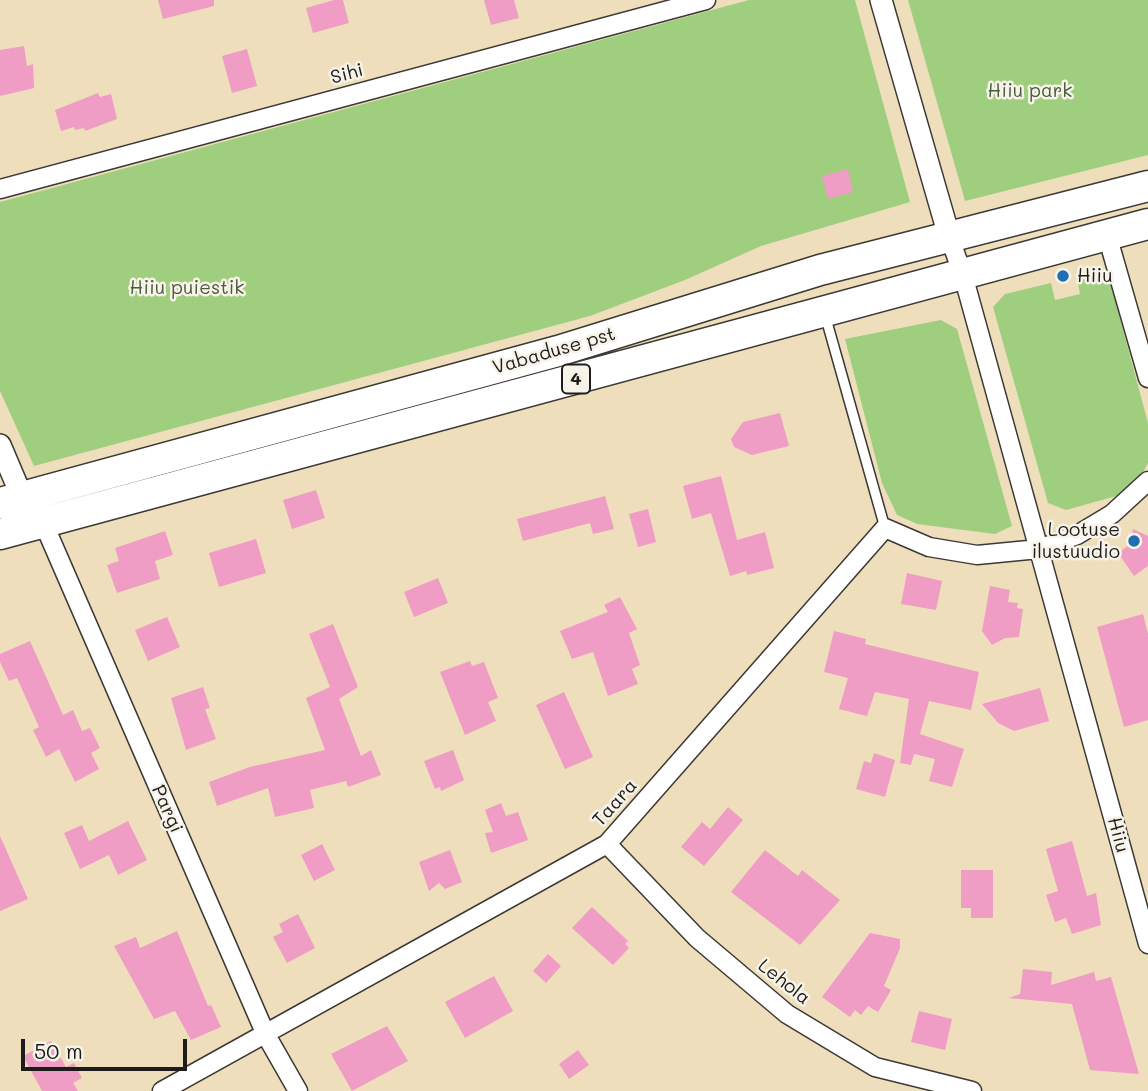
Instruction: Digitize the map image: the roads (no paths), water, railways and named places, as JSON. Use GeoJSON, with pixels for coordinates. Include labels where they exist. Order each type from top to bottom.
{"type":"FeatureCollection","features":[{"type":"Feature","properties":{"kind":"highway","name":"Vabaduse pst"},"geometry":{"type":"LineString","coordinates":[[11,500],[558,351],[820,270],[1148,186]]}},
{"type":"Feature","properties":{"kind":"highway","name":"Vabaduse pst"},"geometry":{"type":"LineString","coordinates":[[0,534],[1148,224]]}},
{"type":"Feature","properties":{"kind":"street","name":"Sihi"},"geometry":{"type":"LineString","coordinates":[[0,189],[706,0]]}},
{"type":"Feature","properties":{"kind":"street","name":"Hiiu"},"geometry":{"type":"LineString","coordinates":[[881,0],[949,236],[963,275],[1148,944]]}},
{"type":"Feature","properties":{"kind":"street"},"geometry":{"type":"LineString","coordinates":[[1108,235],[1148,378]]}},
{"type":"Feature","properties":{"kind":"street"},"geometry":{"type":"LineString","coordinates":[[0,445],[11,500],[43,522]]}},
{"type":"Feature","properties":{"kind":"street"},"geometry":{"type":"LineString","coordinates":[[885,528],[929,547],[977,555],[1040,548],[1077,535],[1112,514],[1148,481]]}},
{"type":"Feature","properties":{"kind":"street","name":"Pargi"},"geometry":{"type":"LineString","coordinates":[[43,522],[266,1035],[298,1091]]}},
{"type":"Feature","properties":{"kind":"street","name":"Taara"},"geometry":{"type":"LineString","coordinates":[[162,1091],[607,844],[885,528]]}},
{"type":"Feature","properties":{"kind":"street","name":"Lehola"},"geometry":{"type":"LineString","coordinates":[[607,844],[698,938],[787,1014],[875,1067],[967,1090]]}},
{"type":"Feature","properties":{"kind":"lane"},"geometry":{"type":"LineString","coordinates":[[824,313],[885,528]]}},
{"type":"Feature","properties":{"kind":"place","name":"Hiiu"},"geometry":{"type":"Point","coordinates":[1063,276]}},
{"type":"Feature","properties":{"kind":"place","name":"Lootuse ilustuudio"},"geometry":{"type":"Point","coordinates":[1134,541]}},
{"type":"Feature","properties":{"kind":"park label","name":"Hiiu park"},"geometry":{"type":"Point","coordinates":[1030,91]}},
{"type":"Feature","properties":{"kind":"park label","name":"Hiiu puiestik"},"geometry":{"type":"Point","coordinates":[187,288]}}]}
